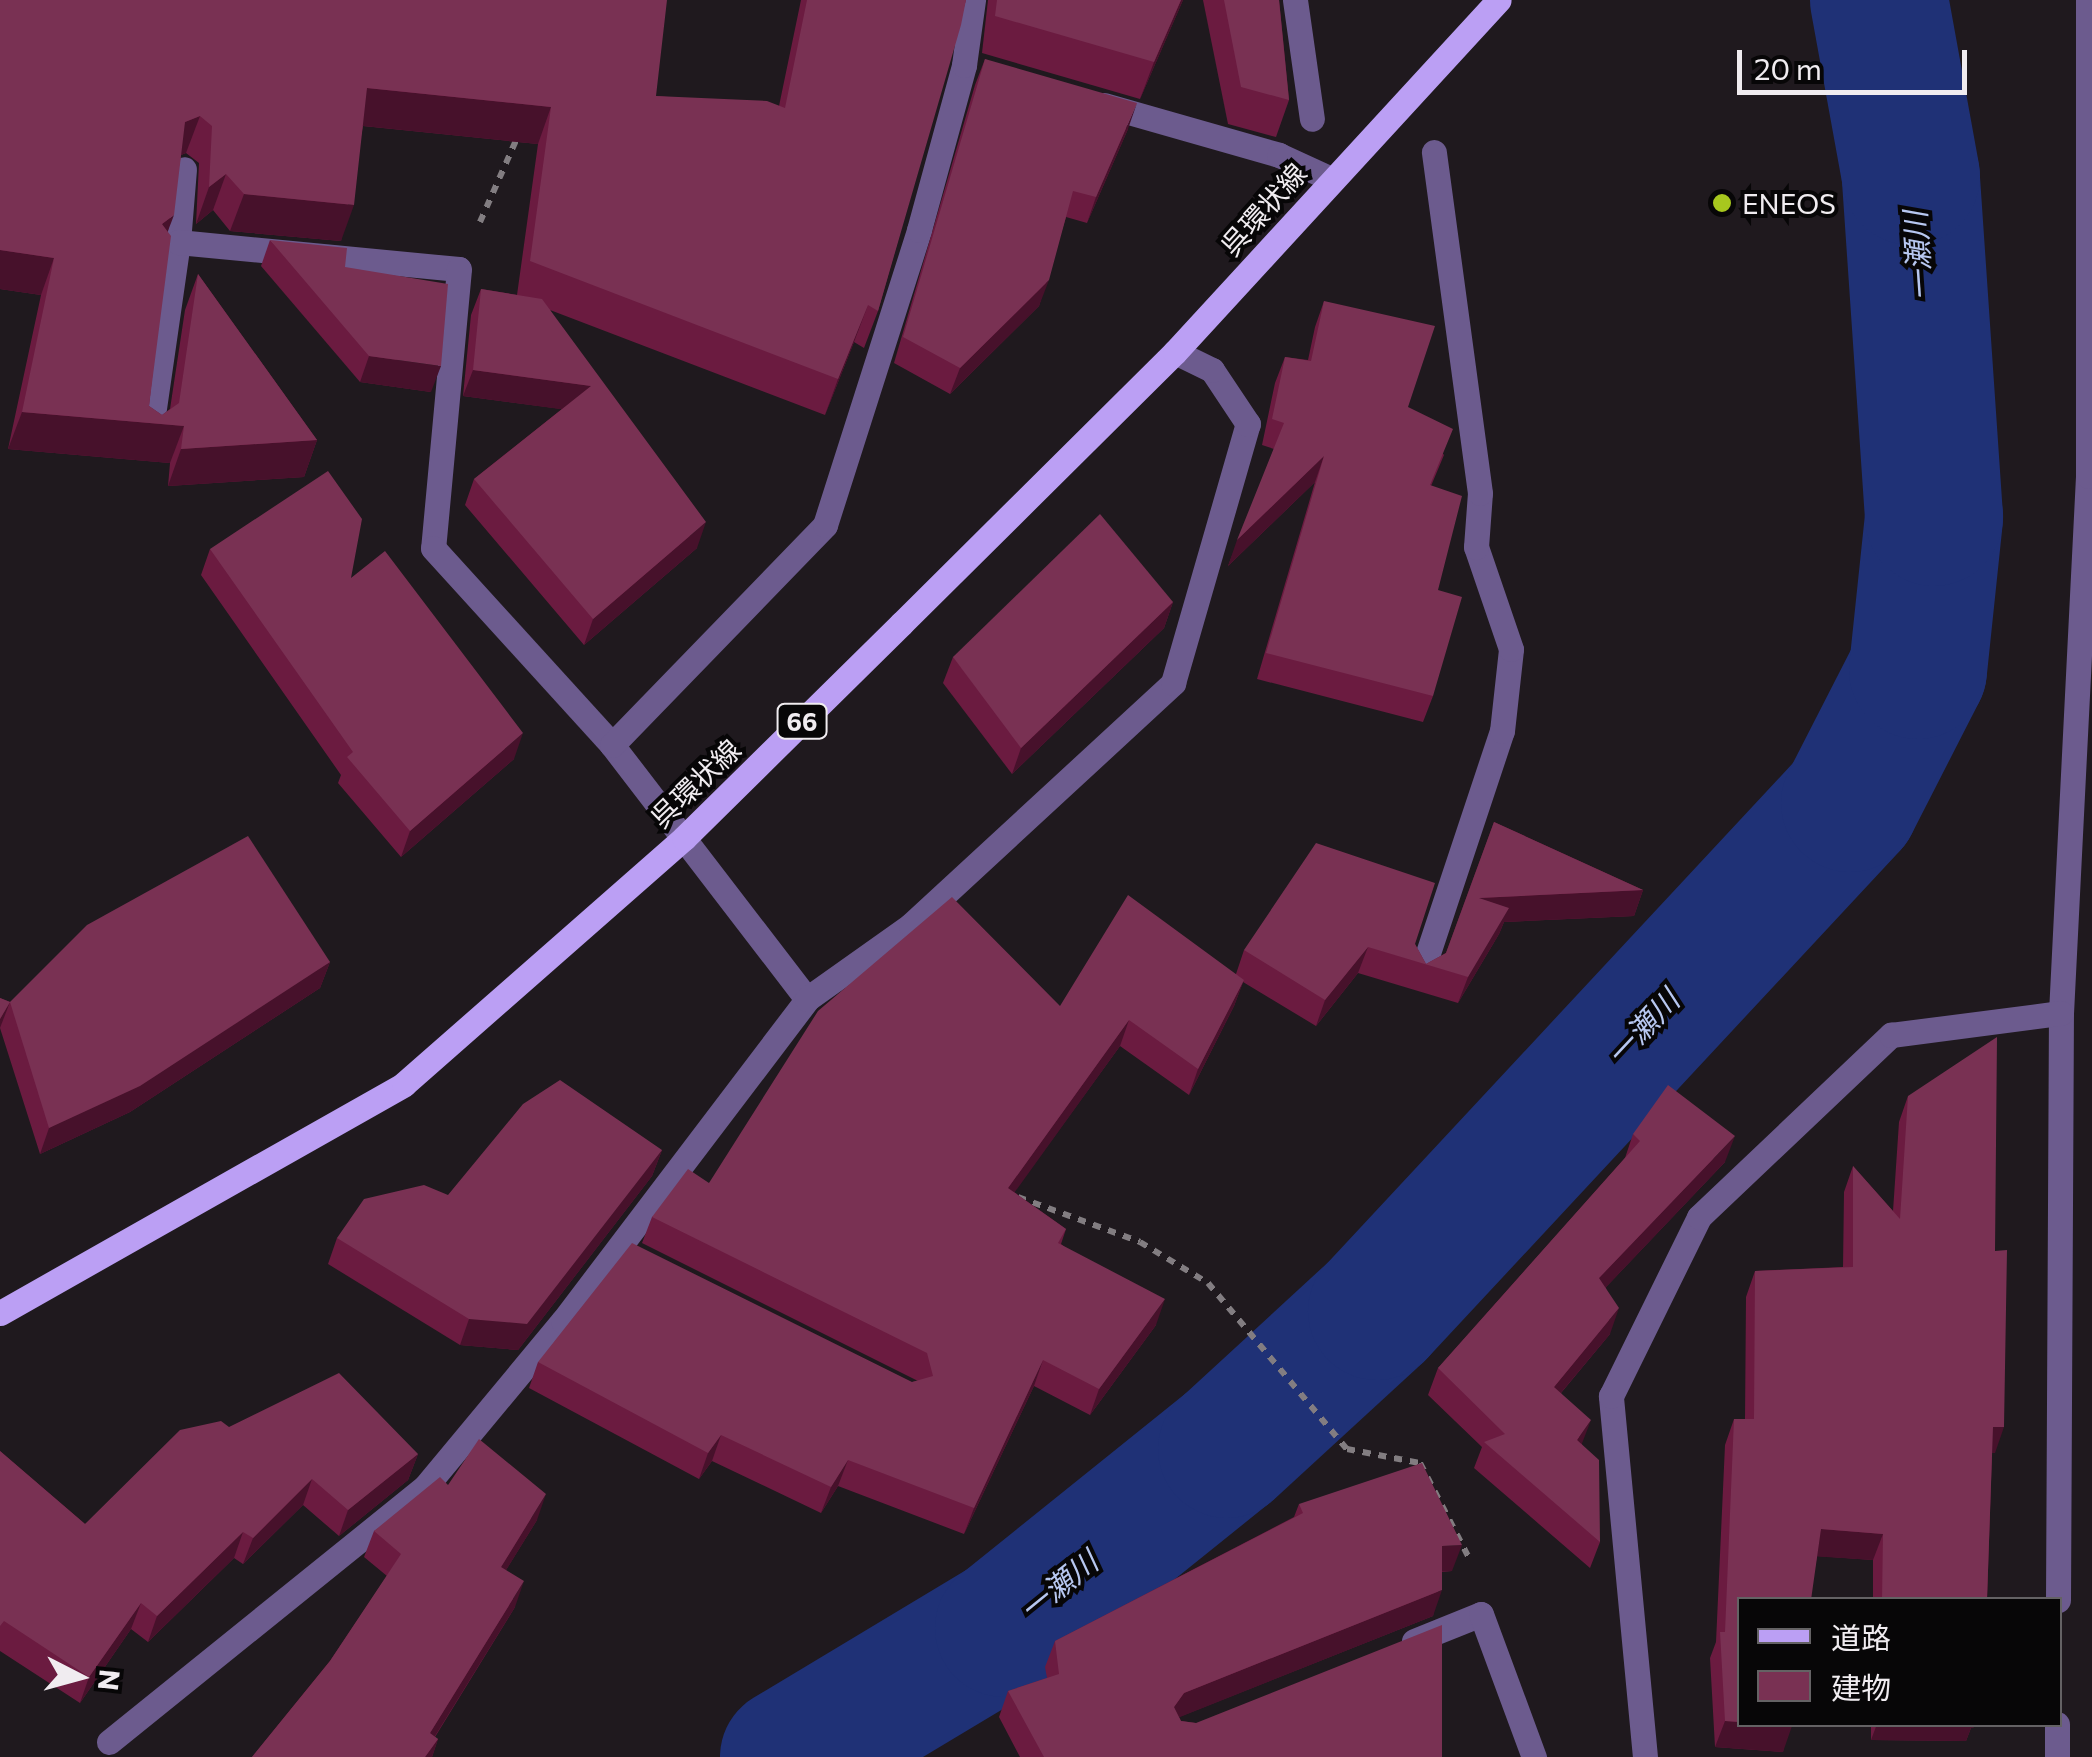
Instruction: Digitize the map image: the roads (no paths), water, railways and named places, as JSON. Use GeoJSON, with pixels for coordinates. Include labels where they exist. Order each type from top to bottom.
{"type":"FeatureCollection","features":[{"type":"Feature","properties":{"kind":"main road","name":"呉環状線"},"geometry":{"type":"LineString","coordinates":[[0,1313],[404,1084],[684,838],[1174,352],[1499,0]]}},
{"type":"Feature","properties":{"kind":"street"},"geometry":{"type":"LineString","coordinates":[[612,745],[825,525],[974,68],[973,0]]}},
{"type":"Feature","properties":{"kind":"street"},"geometry":{"type":"LineString","coordinates":[[1295,0],[1312,119]]}},
{"type":"Feature","properties":{"kind":"street"},"geometry":{"type":"LineString","coordinates":[[2058,1597],[2061,1013],[2090,476],[2088,0]]}},
{"type":"Feature","properties":{"kind":"street"},"geometry":{"type":"LineString","coordinates":[[1076,97],[1279,155],[1332,179]]}},
{"type":"Feature","properties":{"kind":"street"},"geometry":{"type":"LineString","coordinates":[[1421,974],[1502,731],[1510,650],[1476,547],[1480,493],[1434,152]]}},
{"type":"Feature","properties":{"kind":"street"},"geometry":{"type":"LineString","coordinates":[[150,436],[178,242],[184,169]]}},
{"type":"Feature","properties":{"kind":"street"},"geometry":{"type":"LineString","coordinates":[[178,242],[459,269],[433,548],[612,745],[807,999]]}},
{"type":"Feature","properties":{"kind":"street"},"geometry":{"type":"LineString","coordinates":[[109,1742],[424,1487],[626,1253],[807,999],[911,926],[1173,683],[1248,424],[1212,370],[1174,352]]}},
{"type":"Feature","properties":{"kind":"street"},"geometry":{"type":"LineString","coordinates":[[1645,1757],[1611,1396],[1699,1217],[1892,1035],[2061,1013]]}},
{"type":"Feature","properties":{"kind":"street"},"geometry":{"type":"LineString","coordinates":[[1393,1650],[1481,1614],[1534,1757]]}},
{"type":"Feature","properties":{"kind":"street"},"geometry":{"type":"LineString","coordinates":[[2057,1727],[2057,1757]]}},
{"type":"Feature","properties":{"kind":"waterway","name":"一瀬川"},"geometry":{"type":"LineString","coordinates":[[789,1757],[1004,1628],[1227,1449],[1377,1311],[1850,803],[1918,670],[1934,517],[1911,176],[1879,0]]}},
{"type":"Feature","properties":{"kind":"place","name":"ENEOS"},"geometry":{"type":"Point","coordinates":[1722,203]}}]}
